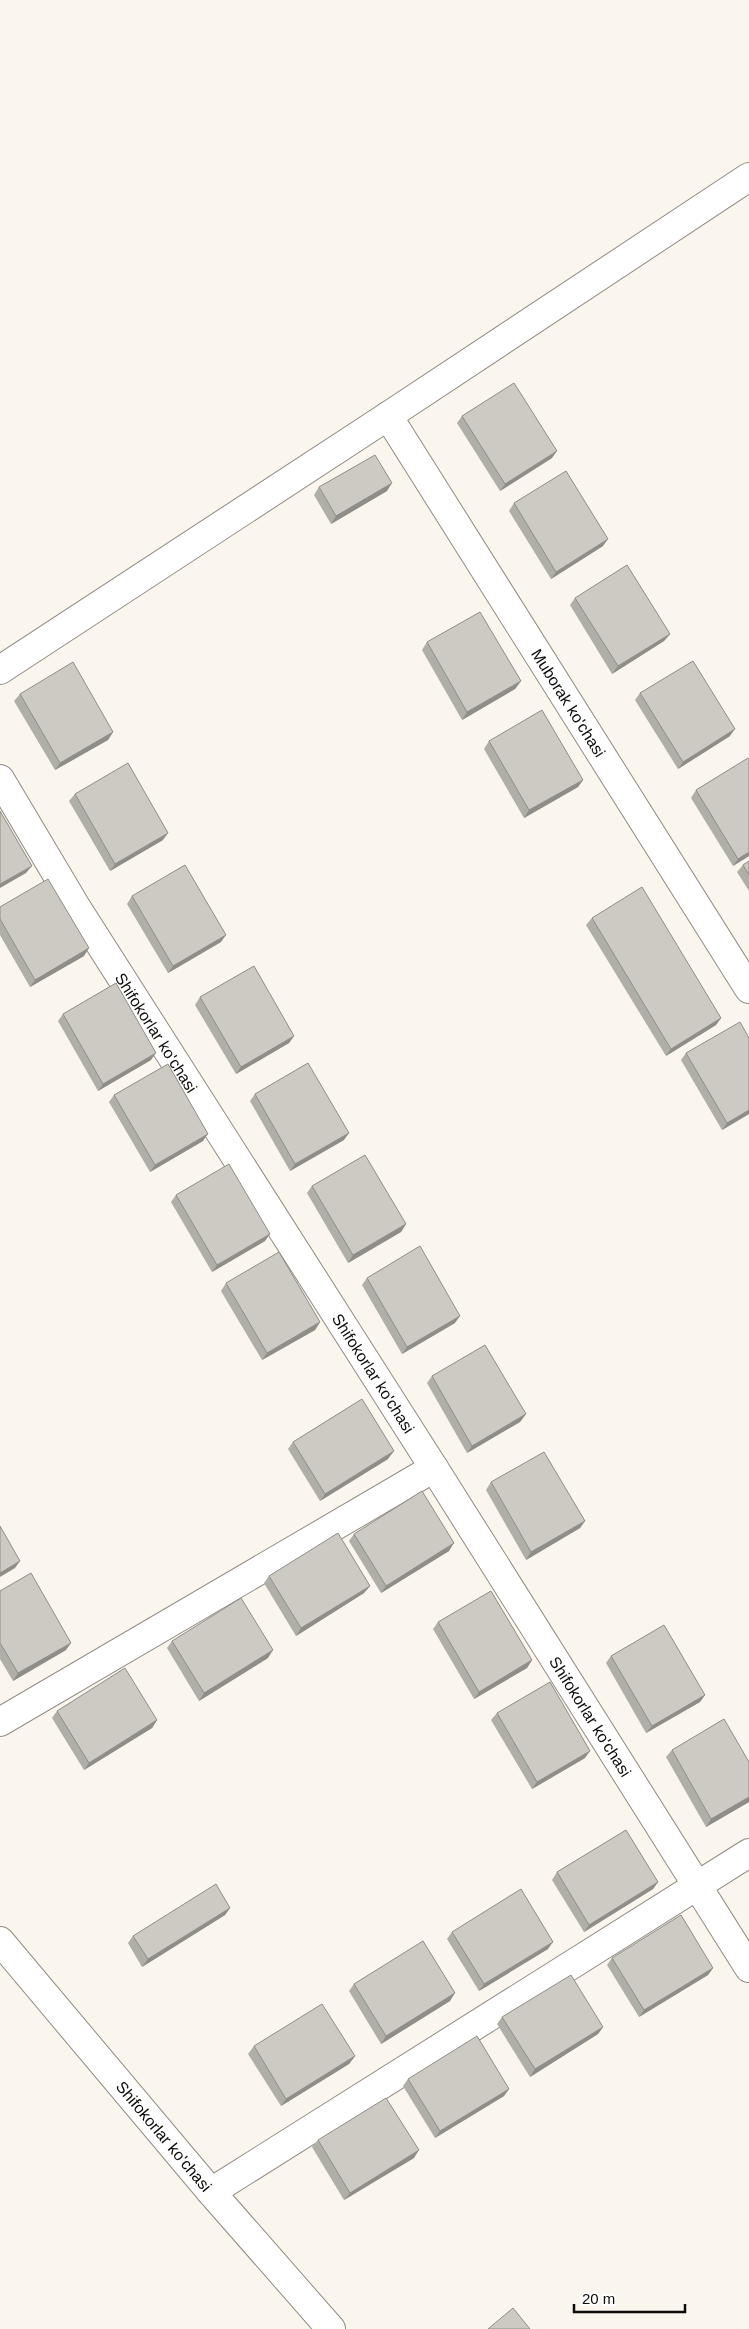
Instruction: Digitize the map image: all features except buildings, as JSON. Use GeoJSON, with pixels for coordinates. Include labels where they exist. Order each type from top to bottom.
{"type":"FeatureCollection","features":[{"type":"Feature","properties":{"kind":"street"},"geometry":{"type":"LineString","coordinates":[[0,670],[749,177]]}},
{"type":"Feature","properties":{"kind":"street","name":"Muborak ko'chasi"},"geometry":{"type":"LineString","coordinates":[[388,416],[749,989]]}},
{"type":"Feature","properties":{"kind":"street","name":"Shifokorlar ko'chasi"},"geometry":{"type":"LineString","coordinates":[[0,778],[75,905],[434,1468],[749,1968]]}},
{"type":"Feature","properties":{"kind":"street"},"geometry":{"type":"LineString","coordinates":[[0,1722],[434,1468]]}},
{"type":"Feature","properties":{"kind":"street"},"geometry":{"type":"LineString","coordinates":[[211,2192],[697,1884],[749,1854]]}},
{"type":"Feature","properties":{"kind":"street","name":"Shifokorlar ko'chasi"},"geometry":{"type":"LineString","coordinates":[[0,1941],[211,2192],[331,2329]]}}]}
